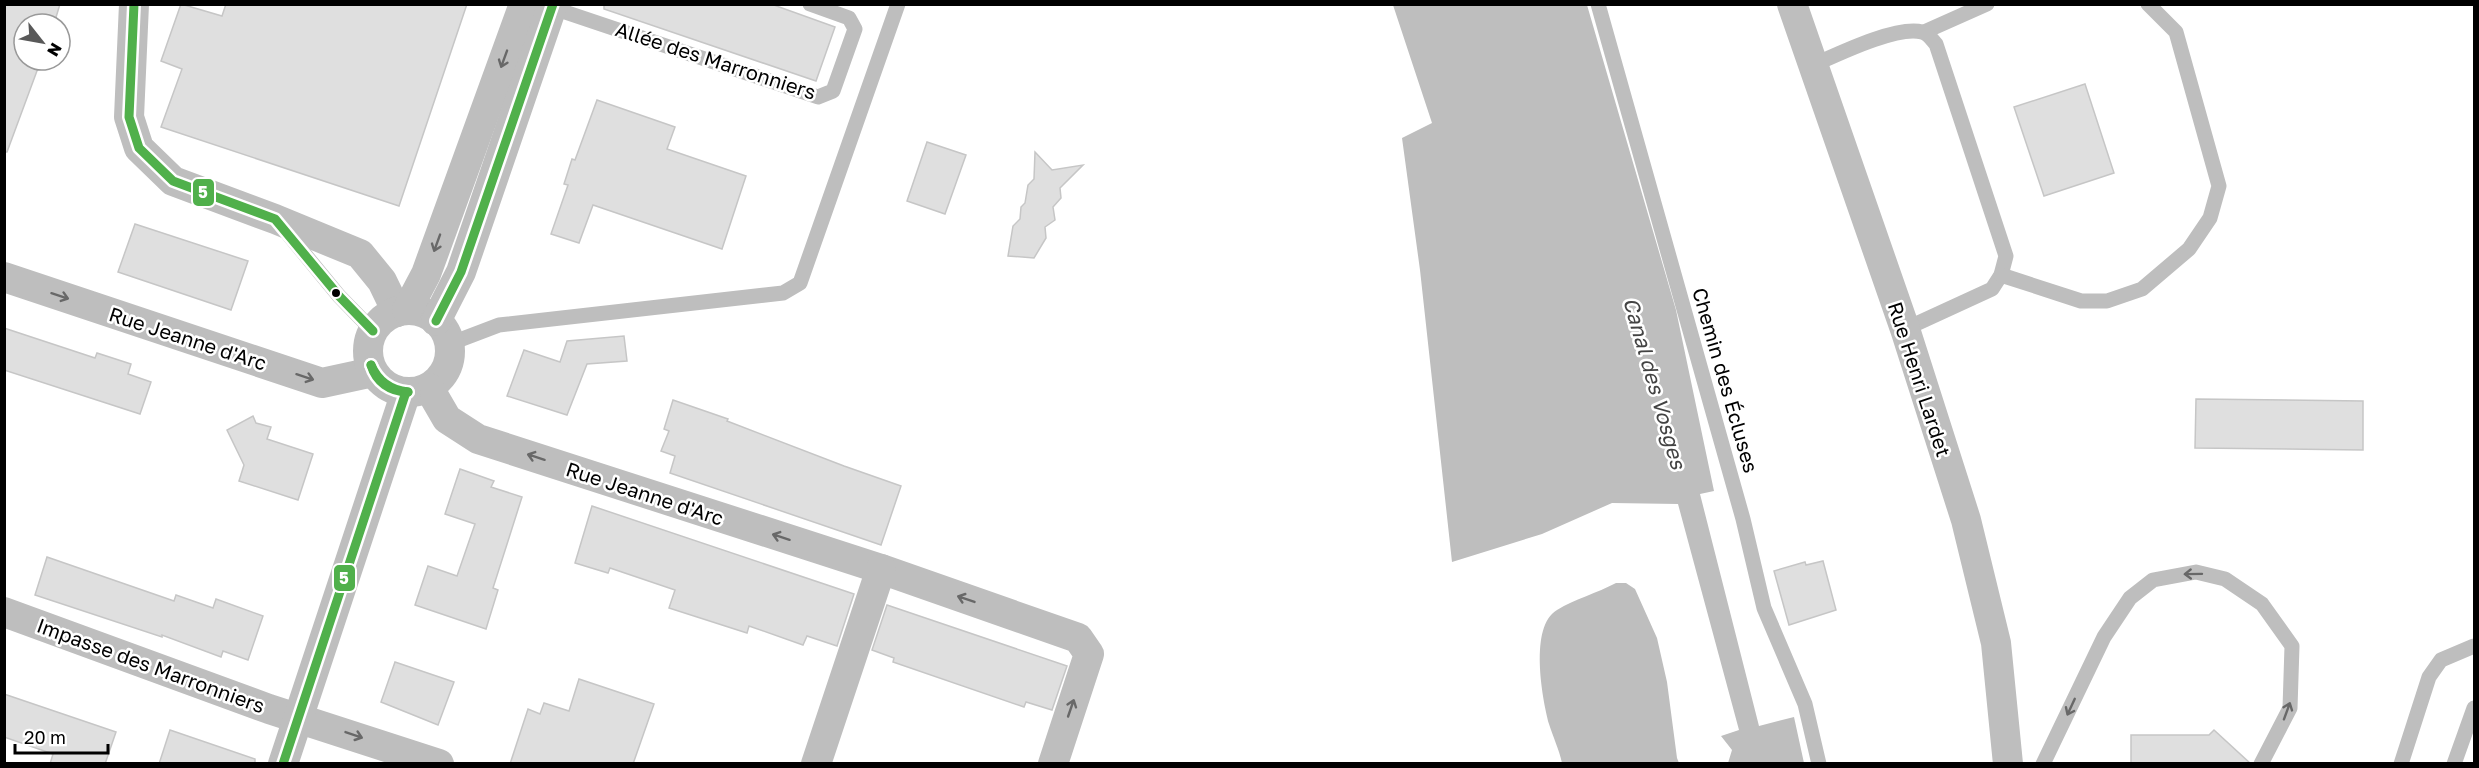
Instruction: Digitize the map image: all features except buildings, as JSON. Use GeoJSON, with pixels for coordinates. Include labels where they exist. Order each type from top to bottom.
{"type":"FeatureCollection","features":[{"type":"Feature","properties":{"kind":"street"},"geometry":{"type":"LineString","coordinates":[[134,4],[129,117],[139,148],[173,181],[360,254],[402,311]]}},
{"type":"Feature","properties":{"kind":"street","name":"Rue Henri Lardet"},"geometry":{"type":"LineString","coordinates":[[1792,4],[1811,66],[1905,329],[1966,520],[1996,644],[2008,764]]}},
{"type":"Feature","properties":{"kind":"street"},"geometry":{"type":"LineString","coordinates":[[402,311],[426,274],[543,6]]}},
{"type":"Feature","properties":{"kind":"street"},"geometry":{"type":"LineString","coordinates":[[443,332],[543,6]]}},
{"type":"Feature","properties":{"kind":"street","name":"Rue Jeanne d'Arc"},"geometry":{"type":"LineString","coordinates":[[4,277],[322,383],[373,372]]}},
{"type":"Feature","properties":{"kind":"street"},"geometry":{"type":"LineString","coordinates":[[417,310],[443,332],[450,352],[447,366],[440,378],[418,390],[387,387],[369,365],[367,351],[373,331],[383,320],[402,311],[417,310]]}},
{"type":"Feature","properties":{"kind":"street"},"geometry":{"type":"LineString","coordinates":[[283,764],[418,390]]}},
{"type":"Feature","properties":{"kind":"street","name":"Rue Jeanne d'Arc"},"geometry":{"type":"LineString","coordinates":[[418,390],[447,419],[478,438],[881,569],[1078,638],[1089,654],[1053,764]]}},
{"type":"Feature","properties":{"kind":"street"},"geometry":{"type":"LineString","coordinates":[[816,764],[881,569]]}},
{"type":"Feature","properties":{"kind":"street","name":"Impasse des Marronniers"},"geometry":{"type":"LineString","coordinates":[[5,612],[298,718]]}},
{"type":"Feature","properties":{"kind":"street"},"geometry":{"type":"LineString","coordinates":[[298,718],[439,764]]}},
{"type":"Feature","properties":{"kind":"lane","name":"Allée des Marronniers"},"geometry":{"type":"LineString","coordinates":[[543,6],[819,97],[833,92],[855,28],[849,18],[810,4]]}},
{"type":"Feature","properties":{"kind":"lane"},"geometry":{"type":"LineString","coordinates":[[443,332],[783,292],[800,283],[898,4]]}},
{"type":"Feature","properties":{"kind":"lane","name":"Chemin des Écluses"},"geometry":{"type":"LineString","coordinates":[[1598,4],[1743,519],[1764,608],[1805,705],[1819,764]]}},
{"type":"Feature","properties":{"kind":"lane"},"geometry":{"type":"LineString","coordinates":[[1811,66],[1867,42],[1907,30],[1924,32],[1987,4]]}},
{"type":"Feature","properties":{"kind":"lane"},"geometry":{"type":"LineString","coordinates":[[2001,275],[2081,301],[2107,301],[2142,289],[2189,249],[2210,218],[2219,186],[2176,32],[2148,4]]}},
{"type":"Feature","properties":{"kind":"lane"},"geometry":{"type":"LineString","coordinates":[[1905,329],[1992,289],[2001,275],[2006,256],[1936,44],[1924,32]]}},
{"type":"Feature","properties":{"kind":"lane"},"geometry":{"type":"LineString","coordinates":[[275,219],[339,296],[373,331]]}},
{"type":"Feature","properties":{"kind":"lane"},"geometry":{"type":"LineString","coordinates":[[2043,764],[2104,637],[2130,598],[2153,580],[2196,572],[2225,579],[2262,604],[2292,646],[2290,708],[2261,764]]}},
{"type":"Feature","properties":{"kind":"lane"},"geometry":{"type":"LineString","coordinates":[[2401,764],[2429,677],[2441,660],[2475,646]]}},
{"type":"Feature","properties":{"kind":"lane"},"geometry":{"type":"LineString","coordinates":[[2454,764],[2475,708]]}},
{"type":"Feature","properties":{"kind":"water","name":"Canal des Vosges"},"geometry":{"type":"Polygon","coordinates":[[[1393,5],[1587,5],[1676,310],[1714,491],[1700,494],[1759,726],[1794,717],[1804,763],[1728,763],[1732,750],[1721,736],[1739,730],[1678,504],[1612,503],[1542,534],[1452,562],[1420,270],[1402,138],[1432,123],[1393,5]]]}},
{"type":"Feature","properties":{"kind":"water"},"geometry":{"type":"Polygon","coordinates":[[[1616,583],[1626,583],[1635,589],[1657,638],[1667,682],[1679,763],[1562,763],[1543,697],[1540,646],[1543,631],[1548,618],[1557,610],[1616,583]]]}},
{"type":"Feature","properties":{"kind":"transit line","name":"5"},"geometry":{"type":"LineString","coordinates":[[134,4],[129,117],[139,148],[173,181],[275,219],[339,296],[373,331]]}},
{"type":"Feature","properties":{"kind":"transit line","name":"5"},"geometry":{"type":"LineString","coordinates":[[436,321],[461,272],[553,4]]}},
{"type":"Feature","properties":{"kind":"transit line","name":"5"},"geometry":{"type":"LineString","coordinates":[[371,365],[385,384],[408,392]]}},
{"type":"Feature","properties":{"kind":"transit line","name":"5"},"geometry":{"type":"LineString","coordinates":[[371,365],[376,376],[385,385],[401,392],[408,392]]}},
{"type":"Feature","properties":{"kind":"transit line","name":"5"},"geometry":{"type":"LineString","coordinates":[[283,764],[406,392]]}}]}
